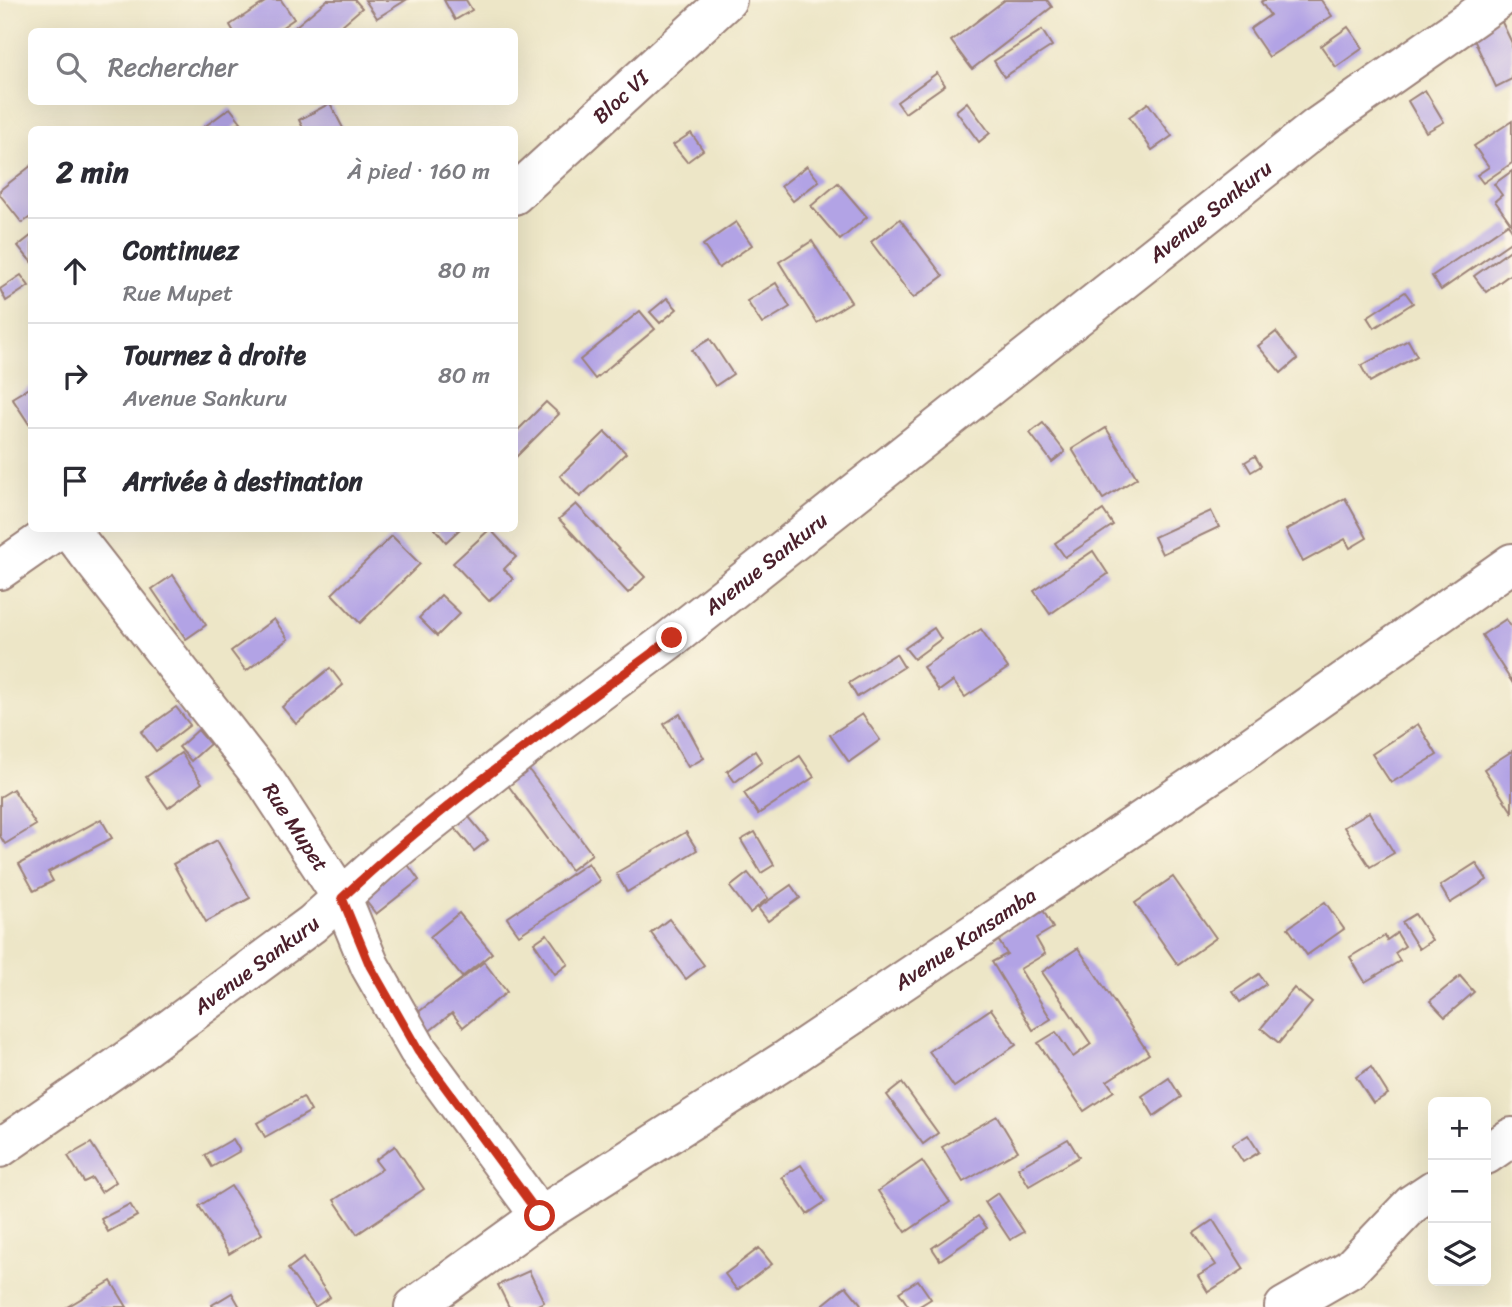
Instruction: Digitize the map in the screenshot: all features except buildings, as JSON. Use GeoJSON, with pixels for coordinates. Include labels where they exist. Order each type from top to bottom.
{"type":"FeatureCollection","features":[{"type":"Feature","properties":{"kind":"street","name":"Bloc VI"},"geometry":{"type":"LineString","coordinates":[[518,191],[727,0]]}},
{"type":"Feature","properties":{"kind":"street","name":"Avenue Sankuru"},"geometry":{"type":"LineString","coordinates":[[0,1148],[151,1043],[342,898],[384,859],[540,736],[672,638],[1317,127],[1498,0]]}},
{"type":"Feature","properties":{"kind":"street"},"geometry":{"type":"LineString","coordinates":[[0,570],[54,532]]}},
{"type":"Feature","properties":{"kind":"street","name":"Rue Mupet"},"geometry":{"type":"LineString","coordinates":[[71,532],[266,782],[342,898],[370,966],[418,1050],[540,1216]]}},
{"type":"Feature","properties":{"kind":"street","name":"Avenue Kansamba"},"geometry":{"type":"LineString","coordinates":[[414,1307],[540,1216],[787,1059],[1236,757],[1512,562]]}},
{"type":"Feature","properties":{"kind":"street"},"geometry":{"type":"LineString","coordinates":[[1491,1152],[1512,1137]]}},
{"type":"Feature","properties":{"kind":"street"},"geometry":{"type":"LineString","coordinates":[[1284,1307],[1350,1269],[1412,1205],[1428,1194]]}},
{"type":"Feature","properties":{"kind":"route"},"geometry":{"type":"LineString","coordinates":[[540,1216],[418,1050],[370,966],[342,898],[384,859],[540,736],[672,638]]}}]}
